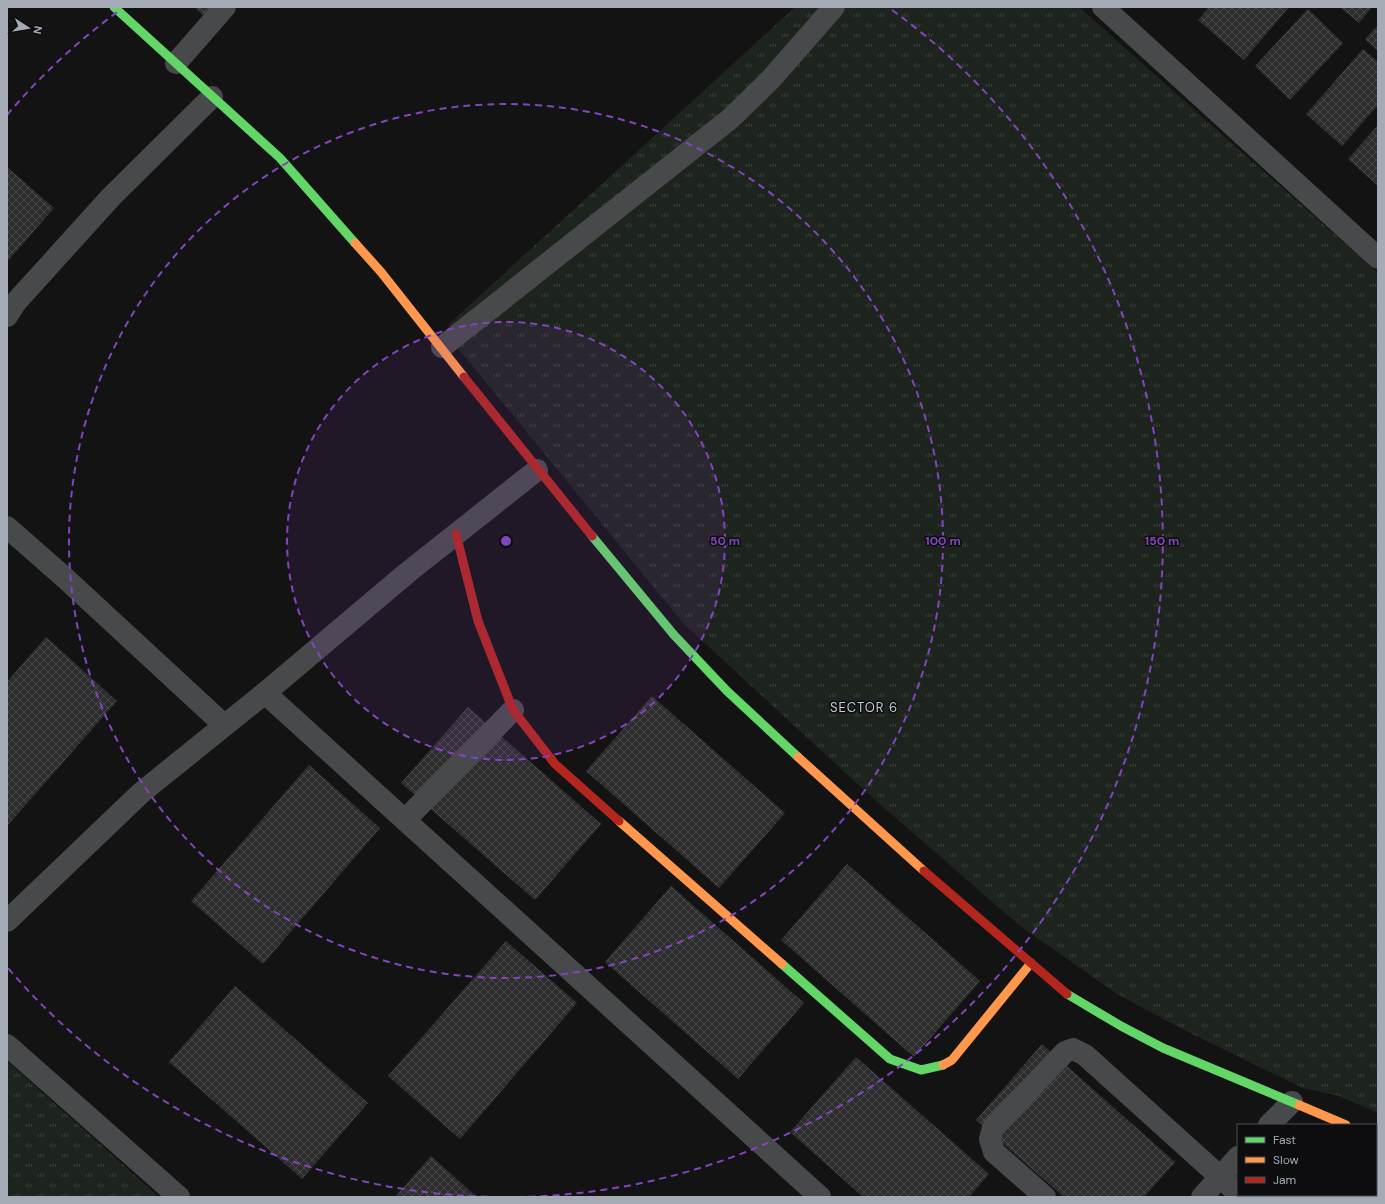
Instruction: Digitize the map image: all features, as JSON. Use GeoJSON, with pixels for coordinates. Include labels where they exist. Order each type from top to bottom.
{"type":"FeatureCollection","features":[{"type":"Feature","properties":{"kind":"street"},"geometry":{"type":"LineString","coordinates":[[114,7],[280,158],[381,272],[442,347],[537,470],[674,635],[727,691],[942,887],[1067,994],[1121,1026],[1163,1048],[1344,1124]]}},
{"type":"Feature","properties":{"kind":"street"},"geometry":{"type":"LineString","coordinates":[[176,63],[224,7]]}},
{"type":"Feature","properties":{"kind":"street"},"geometry":{"type":"LineString","coordinates":[[442,347],[730,119],[771,79],[834,7]]}},
{"type":"Feature","properties":{"kind":"street"},"geometry":{"type":"LineString","coordinates":[[1103,7],[1378,258]]}},
{"type":"Feature","properties":{"kind":"street"},"geometry":{"type":"LineString","coordinates":[[7,316],[16,302],[111,197],[212,97]]}},
{"type":"Feature","properties":{"kind":"street"},"geometry":{"type":"LineString","coordinates":[[7,921],[142,792],[265,693],[406,572],[537,470]]}},
{"type":"Feature","properties":{"kind":"street"},"geometry":{"type":"LineString","coordinates":[[7,527],[65,578],[224,725]]}},
{"type":"Feature","properties":{"kind":"street"},"geometry":{"type":"LineString","coordinates":[[456,534],[478,621],[513,710],[555,764],[890,1059],[914,1069],[936,1069],[952,1060],[1031,963]]}},
{"type":"Feature","properties":{"kind":"street"},"geometry":{"type":"LineString","coordinates":[[265,693],[820,1197]]}},
{"type":"Feature","properties":{"kind":"street"},"geometry":{"type":"LineString","coordinates":[[404,820],[513,710]]}},
{"type":"Feature","properties":{"kind":"street"},"geometry":{"type":"LineString","coordinates":[[7,1045],[179,1197]]}},
{"type":"Feature","properties":{"kind":"street"},"geometry":{"type":"LineString","coordinates":[[1045,1197],[994,1152],[990,1139],[993,1128],[1065,1052],[1073,1049],[1085,1055],[1237,1192]]}},
{"type":"Feature","properties":{"kind":"street"},"geometry":{"type":"LineString","coordinates":[[1270,1124],[1292,1102]]}},
{"type":"Feature","properties":{"kind":"street"},"geometry":{"type":"LineString","coordinates":[[1202,1197],[1237,1158]]}},
{"type":"Feature","properties":{"kind":"green space"},"geometry":{"type":"Polygon","coordinates":[[[795,7],[1079,7],[1378,273],[1378,1113],[1339,1096],[1303,1088],[1182,1029],[1117,994],[1020,926],[866,792],[683,623],[453,342],[449,324],[795,7]]]}},
{"type":"Feature","properties":{"kind":"green space"},"geometry":{"type":"Polygon","coordinates":[[[7,1061],[159,1197],[7,1197],[7,1061]]]}},
{"type":"Feature","properties":{"kind":"building"},"geometry":{"type":"Polygon","coordinates":[[[194,7],[216,7],[206,18],[194,7]]]}},
{"type":"Feature","properties":{"kind":"building"},"geometry":{"type":"Polygon","coordinates":[[[1209,7],[1289,7],[1244,60],[1198,20],[1209,7]]]}},
{"type":"Feature","properties":{"kind":"building"},"geometry":{"type":"Polygon","coordinates":[[[1340,7],[1372,7],[1359,23],[1340,7]]]}},
{"type":"Feature","properties":{"kind":"building"},"geometry":{"type":"Polygon","coordinates":[[[1308,9],[1343,43],[1290,100],[1255,66],[1308,9]]]}},
{"type":"Feature","properties":{"kind":"building"},"geometry":{"type":"Polygon","coordinates":[[[1378,25],[1378,51],[1365,39],[1378,25]]]}},
{"type":"Feature","properties":{"kind":"building"},"geometry":{"type":"Polygon","coordinates":[[[1363,49],[1378,62],[1378,105],[1342,146],[1306,114],[1363,49]]]}},
{"type":"Feature","properties":{"kind":"building"},"geometry":{"type":"Polygon","coordinates":[[[1378,125],[1378,186],[1348,159],[1378,125]]]}},
{"type":"Feature","properties":{"kind":"building"},"geometry":{"type":"Polygon","coordinates":[[[7,167],[54,208],[7,262],[7,167]]]}},
{"type":"Feature","properties":{"kind":"building"},"geometry":{"type":"Polygon","coordinates":[[[46,637],[117,701],[7,826],[7,682],[46,637]]]}},
{"type":"Feature","properties":{"kind":"building"},"geometry":{"type":"Polygon","coordinates":[[[652,696],[785,813],[719,888],[586,771],[652,696]]]}},
{"type":"Feature","properties":{"kind":"building"},"geometry":{"type":"Polygon","coordinates":[[[468,707],[601,824],[535,900],[401,783],[468,707]]]}},
{"type":"Feature","properties":{"kind":"building"},"geometry":{"type":"Polygon","coordinates":[[[309,765],[380,828],[263,964],[191,901],[309,765]]]}},
{"type":"Feature","properties":{"kind":"building"},"geometry":{"type":"Polygon","coordinates":[[[847,864],[980,981],[914,1057],[781,940],[847,864]]]}},
{"type":"Feature","properties":{"kind":"building"},"geometry":{"type":"Polygon","coordinates":[[[671,886],[804,1003],[738,1079],[605,962],[671,886]]]}},
{"type":"Feature","properties":{"kind":"building"},"geometry":{"type":"Polygon","coordinates":[[[506,941],[577,1003],[460,1139],[388,1076],[506,941]]]}},
{"type":"Feature","properties":{"kind":"building"},"geometry":{"type":"Polygon","coordinates":[[[235,986],[368,1103],[302,1179],[169,1062],[235,986]]]}},
{"type":"Feature","properties":{"kind":"building"},"geometry":{"type":"Polygon","coordinates":[[[1042,1044],[1175,1162],[1144,1197],[1064,1197],[976,1120],[1042,1044]]]}},
{"type":"Feature","properties":{"kind":"building"},"geometry":{"type":"Polygon","coordinates":[[[856,1057],[989,1174],[969,1197],[863,1197],[790,1132],[856,1057]]]}},
{"type":"Feature","properties":{"kind":"building"},"geometry":{"type":"Polygon","coordinates":[[[431,1156],[477,1197],[395,1197],[431,1156]]]}},
{"type":"Feature","properties":{"kind":"traffic: fast"},"geometry":{"type":"LineString","coordinates":[[114,7],[280,158],[355,243]]}},
{"type":"Feature","properties":{"kind":"traffic: fast"},"geometry":{"type":"LineString","coordinates":[[592,536],[674,635],[727,691],[798,757]]}},
{"type":"Feature","properties":{"kind":"traffic: fast"},"geometry":{"type":"LineString","coordinates":[[782,964],[890,1059],[921,1070],[943,1065]]}},
{"type":"Feature","properties":{"kind":"traffic: fast"},"geometry":{"type":"LineString","coordinates":[[1067,994],[1121,1026],[1163,1048],[1299,1105]]}},
{"type":"Feature","properties":{"kind":"traffic: slow"},"geometry":{"type":"LineString","coordinates":[[355,243],[381,272],[464,377]]}},
{"type":"Feature","properties":{"kind":"traffic: slow"},"geometry":{"type":"LineString","coordinates":[[798,757],[924,871]]}},
{"type":"Feature","properties":{"kind":"traffic: slow"},"geometry":{"type":"LineString","coordinates":[[619,821],[782,964]]}},
{"type":"Feature","properties":{"kind":"traffic: slow"},"geometry":{"type":"LineString","coordinates":[[943,1065],[952,1060],[1031,963]]}},
{"type":"Feature","properties":{"kind":"traffic: slow"},"geometry":{"type":"LineString","coordinates":[[1299,1105],[1344,1124]]}},
{"type":"Feature","properties":{"kind":"traffic: jam"},"geometry":{"type":"LineString","coordinates":[[464,377],[592,536]]}},
{"type":"Feature","properties":{"kind":"traffic: jam"},"geometry":{"type":"LineString","coordinates":[[456,534],[478,621],[513,710],[555,764],[619,821]]}},
{"type":"Feature","properties":{"kind":"traffic: jam"},"geometry":{"type":"LineString","coordinates":[[924,871],[1067,994]]}},
{"type":"Feature","properties":{"kind":"district","name":"SECTOR 6"},"geometry":{"type":"Point","coordinates":[864,707]}}]}
